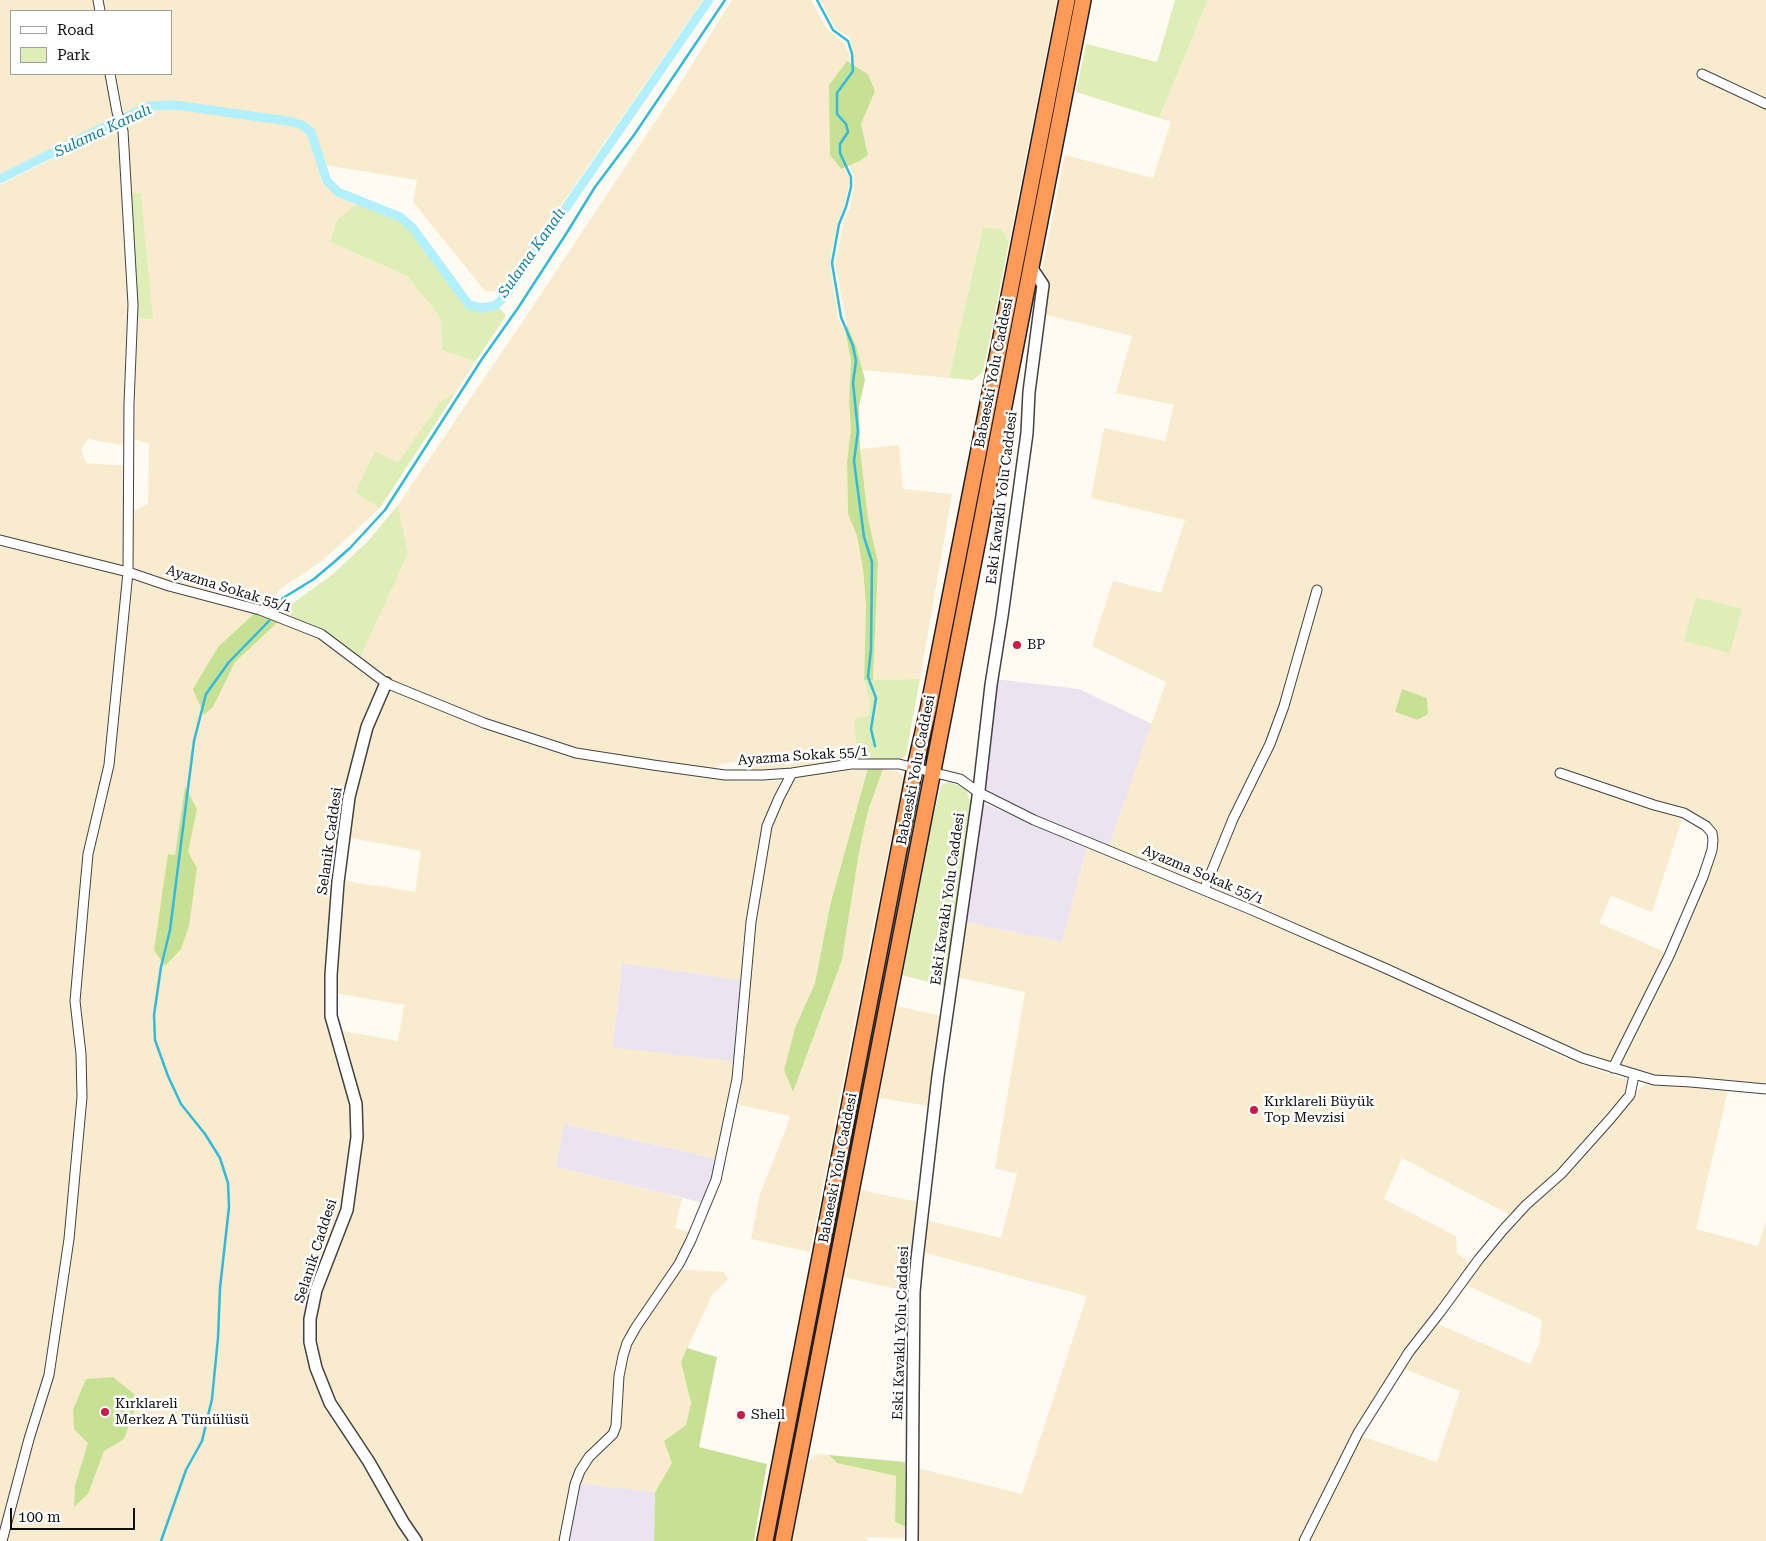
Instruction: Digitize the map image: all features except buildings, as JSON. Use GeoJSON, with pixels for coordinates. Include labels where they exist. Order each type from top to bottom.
{"type":"FeatureCollection","features":[{"type":"Feature","properties":{"kind":"highway","name":"Babaeski Yolu Caddesi"},"geometry":{"type":"LineString","coordinates":[[766,1541],[915,767],[928,710],[1067,0]]}},
{"type":"Feature","properties":{"kind":"highway","name":"Babaeski Yolu Caddesi"},"geometry":{"type":"LineString","coordinates":[[783,1541],[1083,0]]}},
{"type":"Feature","properties":{"kind":"street"},"geometry":{"type":"LineString","coordinates":[[1702,74],[1766,104]]}},
{"type":"Feature","properties":{"kind":"street"},"geometry":{"type":"LineString","coordinates":[[2,1541],[29,1438],[49,1375],[67,1248],[78,1154],[82,1097],[81,1054],[75,1001],[84,898],[88,854],[109,765],[128,572],[129,404],[133,305],[123,131],[110,75]]}},
{"type":"Feature","properties":{"kind":"street","name":"Eski Kavaklı Yolu Caddesi"},"geometry":{"type":"LineString","coordinates":[[912,1541],[912,1419],[916,1267],[938,1076],[1027,433],[1029,392],[1043,285],[1031,267]]}},
{"type":"Feature","properties":{"kind":"street","name":"Ayazma Sokak 55/1"},"geometry":{"type":"LineString","coordinates":[[0,540],[128,572],[169,586],[260,610],[321,634],[386,683],[484,723],[576,753],[725,774],[763,775],[792,773],[851,764],[899,764],[960,779],[978,792],[1034,820],[1204,890],[1387,969],[1582,1058],[1654,1080],[1766,1089]]}},
{"type":"Feature","properties":{"kind":"street"},"geometry":{"type":"LineString","coordinates":[[1204,890],[1220,849],[1270,744],[1286,697],[1317,590]]}},
{"type":"Feature","properties":{"kind":"street","name":"Selanik Caddesi"},"geometry":{"type":"LineString","coordinates":[[386,683],[367,727],[349,797],[338,882],[331,975],[331,1016],[356,1104],[357,1137],[347,1210],[316,1290],[310,1319],[310,1342],[316,1368],[330,1403],[369,1462],[416,1541]]}},
{"type":"Feature","properties":{"kind":"street"},"geometry":{"type":"LineString","coordinates":[[564,1541],[571,1501],[580,1470],[594,1452],[613,1434],[616,1426],[619,1376],[627,1343],[679,1264],[716,1180],[737,1079],[752,922],[767,826],[792,773]]}},
{"type":"Feature","properties":{"kind":"street"},"geometry":{"type":"LineString","coordinates":[[1560,773],[1650,804],[1684,813],[1706,826],[1712,833],[1712,850],[1703,877],[1669,956],[1612,1068]]}},
{"type":"Feature","properties":{"kind":"street"},"geometry":{"type":"LineString","coordinates":[[1304,1541],[1358,1432],[1409,1352],[1478,1259],[1526,1205],[1561,1174],[1630,1095],[1634,1075]]}},
{"type":"Feature","properties":{"kind":"shaded area"},"geometry":{"type":"Polygon","coordinates":[[[0,0],[94,0],[96,10],[10,10],[10,75],[107,75],[115,117],[0,176],[0,0]]]}},
{"type":"Feature","properties":{"kind":"shaded area"},"geometry":{"type":"Polygon","coordinates":[[[102,0],[703,0],[501,292],[485,291],[413,202],[417,180],[325,165],[314,131],[304,123],[286,117],[175,102],[148,104],[124,115],[116,75],[172,75],[172,10],[103,10],[102,0]]]}},
{"type":"Feature","properties":{"kind":"shaded area"},"geometry":{"type":"Polygon","coordinates":[[[732,0],[811,0],[827,29],[845,44],[849,54],[850,63],[848,61],[841,169],[845,168],[849,177],[849,186],[837,223],[830,263],[838,317],[846,334],[851,361],[849,401],[851,430],[847,462],[848,514],[857,536],[863,569],[866,606],[864,680],[870,702],[858,761],[847,760],[782,770],[752,772],[749,765],[741,761],[721,764],[715,769],[581,750],[513,729],[450,706],[387,680],[359,660],[408,554],[398,505],[673,95],[732,0]]]}},
{"type":"Feature","properties":{"kind":"shaded area"},"geometry":{"type":"Polygon","coordinates":[[[820,0],[1057,0],[1009,242],[1001,229],[983,227],[949,378],[862,370],[856,346],[847,325],[835,263],[854,187],[854,176],[849,166],[868,155],[861,124],[875,91],[868,74],[854,65],[850,38],[836,29],[820,0]]]}},
{"type":"Feature","properties":{"kind":"shaded area"},"geometry":{"type":"Polygon","coordinates":[[[1208,0],[1766,0],[1766,101],[1700,71],[1698,74],[1766,107],[1766,1084],[1703,1077],[1657,1077],[1620,1066],[1618,1062],[1672,955],[1705,877],[1716,845],[1714,830],[1708,824],[1684,810],[1657,804],[1556,770],[1557,774],[1683,816],[1652,912],[1611,896],[1599,923],[1667,953],[1611,1063],[1580,1053],[1348,947],[1209,887],[1221,853],[1272,746],[1294,679],[1320,589],[1318,588],[1316,588],[1282,705],[1268,743],[1217,851],[1204,885],[1109,846],[1166,682],[1092,646],[1113,581],[1161,593],[1185,520],[1091,498],[1104,428],[1165,441],[1174,405],[1116,393],[1132,336],[1043,314],[1047,281],[1041,275],[1065,155],[1153,178],[1171,122],[1159,118],[1208,0]],[[1402,690],[1395,712],[1418,720],[1428,714],[1427,698],[1402,690]]]}},
{"type":"Feature","properties":{"kind":"shaded area"},"geometry":{"type":"Polygon","coordinates":[[[172,109],[298,126],[309,134],[322,183],[337,195],[356,205],[337,219],[330,242],[407,276],[440,317],[442,350],[475,362],[456,392],[439,403],[398,464],[375,451],[355,493],[380,508],[322,561],[280,589],[265,608],[170,584],[131,570],[133,511],[148,504],[149,444],[135,439],[136,317],[152,320],[141,194],[131,193],[127,122],[150,110],[172,109]]]}},
{"type":"Feature","properties":{"kind":"shaded area"},"geometry":{"type":"Polygon","coordinates":[[[118,126],[121,133],[130,305],[127,441],[120,445],[88,439],[81,450],[86,463],[127,466],[126,568],[0,538],[0,185],[118,126]]]}},
{"type":"Feature","properties":{"kind":"shaded area"},"geometry":{"type":"Polygon","coordinates":[[[899,445],[903,489],[952,494],[920,679],[873,680],[878,563],[868,518],[860,449],[899,445]]]}},
{"type":"Feature","properties":{"kind":"shaded area"},"geometry":{"type":"Polygon","coordinates":[[[0,546],[125,576],[102,790],[78,945],[79,1097],[67,1234],[46,1374],[24,1439],[0,1529],[0,546]]]}},
{"type":"Feature","properties":{"kind":"shaded area"},"geometry":{"type":"Polygon","coordinates":[[[134,578],[256,612],[319,638],[383,684],[344,804],[333,870],[325,974],[326,1018],[352,1104],[353,1146],[343,1209],[307,1319],[319,1380],[412,1541],[5,1541],[53,1374],[74,1226],[84,1134],[85,1097],[79,1001],[92,855],[116,713],[134,578]]]}},
{"type":"Feature","properties":{"kind":"shaded area"},"geometry":{"type":"Polygon","coordinates":[[[995,679],[1079,689],[1152,724],[1109,846],[1033,817],[990,796],[982,788],[995,679]]]}},
{"type":"Feature","properties":{"kind":"shaded area"},"geometry":{"type":"Polygon","coordinates":[[[388,685],[574,757],[722,780],[781,781],[762,825],[751,889],[742,980],[622,963],[612,1047],[736,1062],[718,1159],[564,1124],[556,1167],[682,1198],[675,1228],[692,1233],[677,1263],[634,1325],[610,1433],[587,1456],[560,1541],[420,1541],[332,1402],[312,1341],[319,1292],[350,1211],[360,1135],[338,1030],[398,1041],[404,1005],[334,993],[341,880],[415,892],[421,851],[346,837],[367,745],[388,685]]]}},
{"type":"Feature","properties":{"kind":"shaded area"},"geometry":{"type":"Polygon","coordinates":[[[868,768],[830,904],[815,983],[795,1028],[784,1070],[793,1092],[842,960],[859,852],[868,811],[883,769],[897,771],[904,776],[810,1252],[751,1239],[760,1194],[790,1116],[735,1104],[747,986],[770,834],[779,805],[795,777],[868,768]]]}},
{"type":"Feature","properties":{"kind":"shaded area"},"geometry":{"type":"Polygon","coordinates":[[[981,802],[1087,848],[1062,942],[964,922],[981,802]]]}},
{"type":"Feature","properties":{"kind":"shaded area"},"geometry":{"type":"Polygon","coordinates":[[[1087,848],[1348,956],[1567,1059],[1627,1080],[1625,1093],[1555,1172],[1512,1216],[1402,1158],[1384,1199],[1456,1236],[1457,1253],[1472,1264],[1417,1333],[1358,1427],[1300,1541],[917,1541],[917,1468],[1022,1494],[1087,1296],[922,1252],[925,1220],[1001,1238],[1017,1174],[995,1168],[1025,992],[956,977],[964,922],[1062,942],[1087,848]]]}},
{"type":"Feature","properties":{"kind":"shaded area"},"geometry":{"type":"Polygon","coordinates":[[[622,963],[742,980],[736,1062],[612,1048],[622,963]]]}},
{"type":"Feature","properties":{"kind":"shaded area"},"geometry":{"type":"Polygon","coordinates":[[[896,1006],[942,1016],[930,1106],[878,1098],[896,1006]]]}},
{"type":"Feature","properties":{"kind":"shaded area"},"geometry":{"type":"Polygon","coordinates":[[[1646,1084],[1728,1090],[1696,1229],[1758,1246],[1766,1221],[1766,1541],[1307,1541],[1361,1436],[1437,1462],[1460,1391],[1402,1368],[1438,1324],[1530,1364],[1539,1344],[1542,1320],[1464,1284],[1497,1241],[1528,1208],[1561,1179],[1639,1089],[1646,1084]]]}},
{"type":"Feature","properties":{"kind":"shaded area"},"geometry":{"type":"Polygon","coordinates":[[[564,1124],[718,1159],[713,1181],[704,1203],[556,1167],[564,1124]]]}},
{"type":"Feature","properties":{"kind":"shaded area"},"geometry":{"type":"Polygon","coordinates":[[[860,1190],[918,1202],[910,1292],[843,1277],[860,1190]]]}},
{"type":"Feature","properties":{"kind":"shaded area"},"geometry":{"type":"Polygon","coordinates":[[[679,1269],[724,1272],[728,1279],[712,1295],[681,1362],[691,1403],[686,1425],[664,1441],[672,1463],[655,1492],[579,1483],[583,1471],[602,1448],[616,1439],[621,1427],[622,1375],[626,1356],[634,1337],[679,1269]]]}},
{"type":"Feature","properties":{"kind":"shaded area"},"geometry":{"type":"Polygon","coordinates":[[[817,1454],[829,1455],[837,1463],[896,1476],[895,1522],[906,1527],[906,1538],[867,1537],[866,1541],[792,1541],[807,1463],[817,1454]]]}},
{"type":"Feature","properties":{"kind":"shaded area"},"geometry":{"type":"Polygon","coordinates":[[[579,1483],[655,1492],[654,1541],[568,1541],[579,1483]]]}},
{"type":"Feature","properties":{"kind":"green space"},"geometry":{"type":"Polygon","coordinates":[[[1175,0],[1208,0],[1159,118],[1076,92],[1086,44],[1157,62],[1175,0]]]}},
{"type":"Feature","properties":{"kind":"green space"},"geometry":{"type":"Polygon","coordinates":[[[847,61],[868,74],[875,91],[861,124],[868,155],[860,161],[841,169],[830,155],[829,85],[847,61]]]}},
{"type":"Feature","properties":{"kind":"green space"},"geometry":{"type":"Polygon","coordinates":[[[131,193],[141,193],[153,320],[136,317],[131,193]]]}},
{"type":"Feature","properties":{"kind":"green space"},"geometry":{"type":"Polygon","coordinates":[[[357,204],[401,222],[412,232],[466,307],[481,311],[499,307],[506,316],[475,362],[442,350],[440,317],[407,276],[330,242],[337,219],[357,204]]]}},
{"type":"Feature","properties":{"kind":"green space"},"geometry":{"type":"Polygon","coordinates":[[[983,227],[1001,229],[1009,242],[983,372],[973,380],[949,378],[983,227]]]}},
{"type":"Feature","properties":{"kind":"green space"},"geometry":{"type":"Polygon","coordinates":[[[847,325],[856,346],[865,380],[859,406],[860,449],[868,518],[878,563],[873,680],[864,680],[866,606],[863,569],[857,536],[848,514],[847,462],[851,430],[849,401],[851,361],[846,334],[847,325]]]}},
{"type":"Feature","properties":{"kind":"green space"},"geometry":{"type":"Polygon","coordinates":[[[456,392],[380,508],[355,493],[375,451],[398,463],[439,403],[456,392]]]}},
{"type":"Feature","properties":{"kind":"green space"},"geometry":{"type":"Polygon","coordinates":[[[398,505],[408,554],[359,660],[278,614],[333,574],[368,541],[398,505]]]}},
{"type":"Feature","properties":{"kind":"green space"},"geometry":{"type":"Polygon","coordinates":[[[1696,597],[1742,609],[1730,653],[1684,641],[1696,597]]]}},
{"type":"Feature","properties":{"kind":"green space"},"geometry":{"type":"Polygon","coordinates":[[[256,612],[279,621],[235,662],[213,707],[204,715],[193,689],[218,647],[256,612]]]}},
{"type":"Feature","properties":{"kind":"green space"},"geometry":{"type":"Polygon","coordinates":[[[920,679],[906,755],[899,761],[858,761],[854,719],[868,716],[870,702],[864,680],[920,679]]]}},
{"type":"Feature","properties":{"kind":"green space"},"geometry":{"type":"Polygon","coordinates":[[[1402,689],[1427,698],[1428,714],[1418,720],[1395,712],[1402,689]]]}},
{"type":"Feature","properties":{"kind":"green space"},"geometry":{"type":"Polygon","coordinates":[[[868,768],[883,769],[868,811],[859,852],[842,960],[793,1092],[784,1070],[795,1028],[815,983],[830,905],[868,768]]]}},
{"type":"Feature","properties":{"kind":"green space"},"geometry":{"type":"Polygon","coordinates":[[[949,782],[966,788],[971,805],[945,986],[901,975],[921,868],[941,785],[949,782]]]}},
{"type":"Feature","properties":{"kind":"green space"},"geometry":{"type":"Polygon","coordinates":[[[185,787],[197,809],[188,852],[197,868],[189,926],[181,949],[165,966],[154,950],[168,854],[175,855],[185,787]]]}},
{"type":"Feature","properties":{"kind":"green space"},"geometry":{"type":"Polygon","coordinates":[[[687,1348],[717,1357],[699,1447],[767,1464],[754,1541],[654,1541],[655,1492],[672,1463],[664,1441],[686,1425],[691,1403],[681,1362],[687,1348]]]}},
{"type":"Feature","properties":{"kind":"green space"},"geometry":{"type":"Polygon","coordinates":[[[113,1377],[139,1398],[124,1439],[104,1451],[88,1494],[74,1507],[75,1485],[88,1443],[74,1429],[73,1410],[86,1379],[113,1377]]]}},
{"type":"Feature","properties":{"kind":"green space"},"geometry":{"type":"Polygon","coordinates":[[[829,1455],[905,1462],[906,1527],[895,1522],[896,1476],[837,1463],[829,1455]]]}},
{"type":"Feature","properties":{"kind":"waterway","name":"Sulama Kanalı"},"geometry":{"type":"LineString","coordinates":[[0,179],[149,106],[175,105],[288,121],[302,125],[311,132],[327,181],[338,192],[400,217],[412,227],[469,305],[482,308],[496,305],[506,295],[709,0]]}},
{"type":"Feature","properties":{"kind":"waterway"},"geometry":{"type":"LineString","coordinates":[[272,608],[283,598],[314,579],[333,563],[350,548],[385,510],[595,187],[634,135],[725,0]]}},
{"type":"Feature","properties":{"kind":"waterway"},"geometry":{"type":"LineString","coordinates":[[817,0],[833,30],[848,41],[852,54],[853,71],[837,93],[837,114],[846,124],[848,132],[840,144],[840,153],[851,177],[851,187],[839,224],[832,263],[841,317],[853,346],[856,361],[853,383],[858,431],[854,461],[864,537],[872,562],[871,649],[868,677],[876,698],[871,729],[875,746]]}},
{"type":"Feature","properties":{"kind":"waterway"},"geometry":{"type":"LineString","coordinates":[[161,1541],[186,1470],[202,1441],[212,1399],[218,1338],[220,1288],[229,1207],[228,1183],[220,1158],[205,1134],[181,1104],[168,1076],[155,1040],[154,1015],[161,967],[170,930],[194,741],[206,694],[229,662],[269,621]]}},
{"type":"Feature","properties":{"kind":"place","name":"BP"},"geometry":{"type":"Point","coordinates":[1017,645]}},
{"type":"Feature","properties":{"kind":"place","name":"Kırklareli Büyük Top Mevzisi"},"geometry":{"type":"Point","coordinates":[1254,1110]}},
{"type":"Feature","properties":{"kind":"place","name":"Kırklareli Merkez A Tümülüsü"},"geometry":{"type":"Point","coordinates":[105,1412]}},
{"type":"Feature","properties":{"kind":"place","name":"Shell"},"geometry":{"type":"Point","coordinates":[741,1415]}}]}
